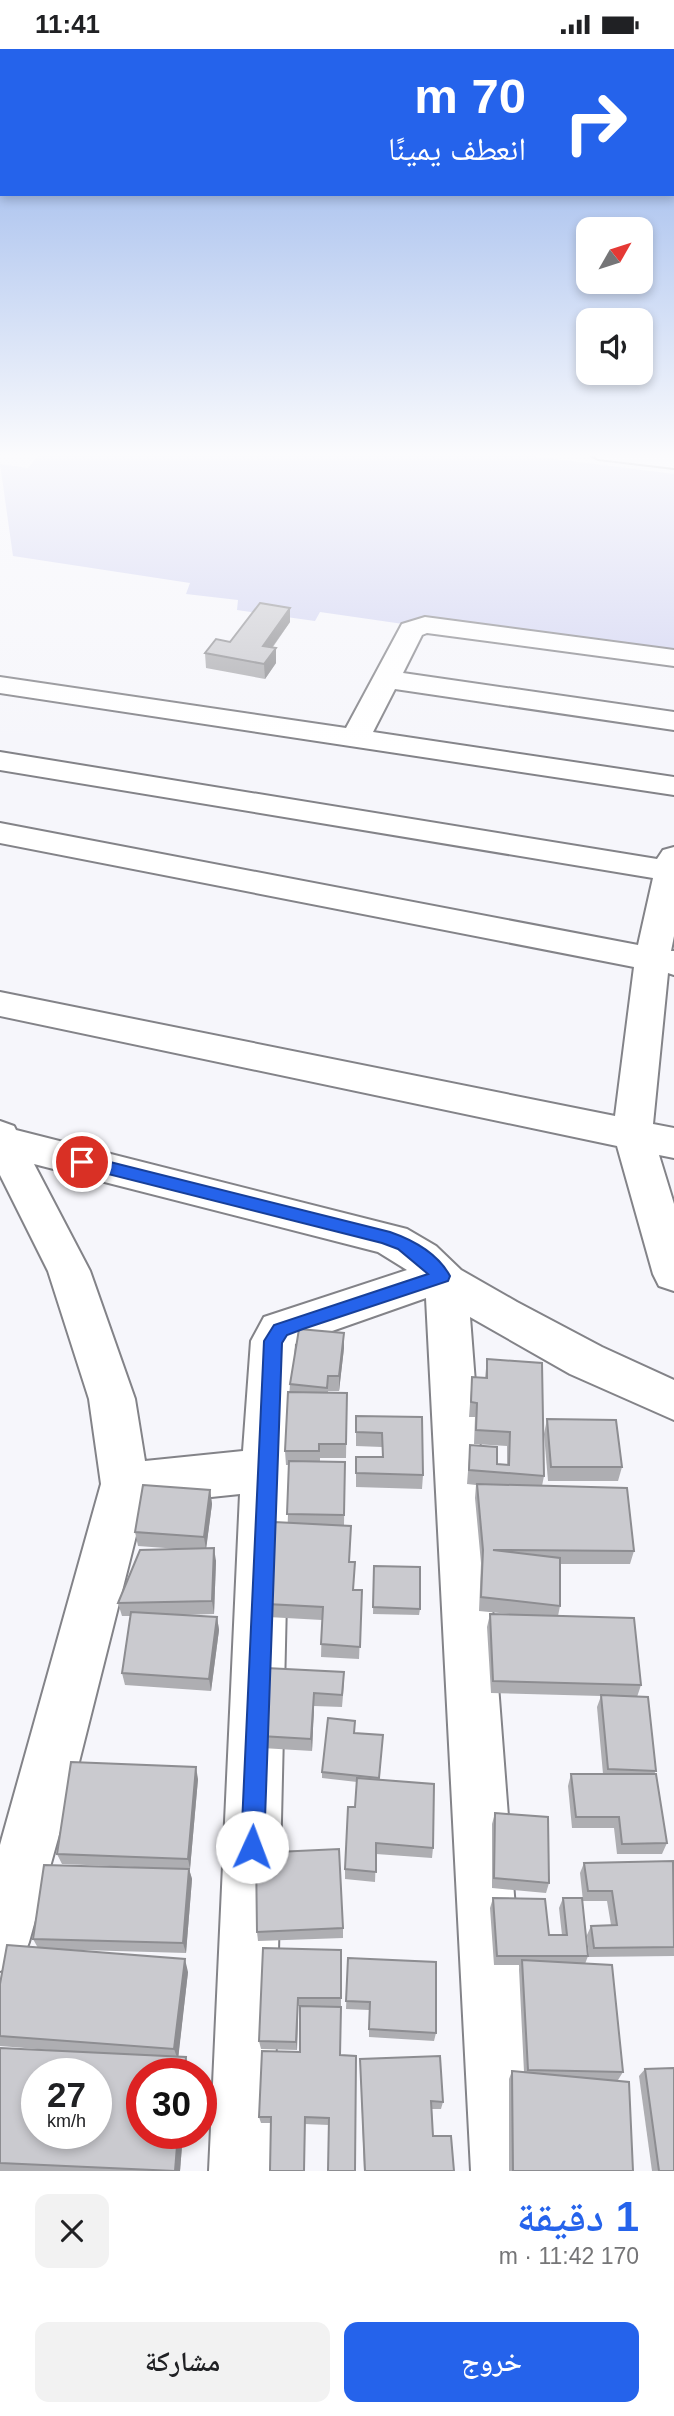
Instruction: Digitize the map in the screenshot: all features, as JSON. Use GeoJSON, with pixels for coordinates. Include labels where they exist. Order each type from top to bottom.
{"type":"FeatureCollection","features":[{"type":"Feature","properties":{"kind":"street"},"geometry":{"type":"LineString","coordinates":[[355,740],[411,630],[425,625],[674,659]]}},
{"type":"Feature","properties":{"kind":"street"},"geometry":{"type":"LineString","coordinates":[[387,679],[674,721]]}},
{"type":"Feature","properties":{"kind":"street"},"geometry":{"type":"LineString","coordinates":[[0,685],[674,786]]}},
{"type":"Feature","properties":{"kind":"street"},"geometry":{"type":"LineString","coordinates":[[0,761],[673,864],[663,961],[633,1133],[674,1274]]}},
{"type":"Feature","properties":{"kind":"street"},"geometry":{"type":"LineString","coordinates":[[0,833],[663,961]]}},
{"type":"Feature","properties":{"kind":"street"},"geometry":{"type":"LineString","coordinates":[[0,1004],[674,1143]]}},
{"type":"Feature","properties":{"kind":"street"},"geometry":{"type":"LineString","coordinates":[[1,1139],[404,1244],[420,1254],[444,1279],[558,1349],[616,1377],[674,1400]]}},
{"type":"Feature","properties":{"kind":"street"},"geometry":{"type":"LineString","coordinates":[[0,1942],[49,1774],[125,1484],[112,1399],[69,1271],[1,1139]]}},
{"type":"Feature","properties":{"kind":"street"},"geometry":{"type":"LineString","coordinates":[[241,2171],[265,1470],[273,1341],[281,1330],[444,1279]]}},
{"type":"Feature","properties":{"kind":"street"},"geometry":{"type":"LineString","coordinates":[[444,1279],[503,2171]]}},
{"type":"Feature","properties":{"kind":"street"},"geometry":{"type":"LineString","coordinates":[[125,1484],[265,1470]]}},
{"type":"Feature","properties":{"kind":"shaded area"},"geometry":{"type":"Polygon","coordinates":[[[12,551],[674,551],[674,656],[424,617],[417,626],[320,612],[315,621],[237,610],[238,600],[186,594],[190,583],[13,556],[12,551]]]}},
{"type":"Feature","properties":{"kind":"building"},"geometry":{"type":"Polygon","coordinates":[[[260,603],[290,608],[263,646],[276,648],[264,664],[205,653],[216,639],[230,642],[260,603]]]}},
{"type":"Feature","properties":{"kind":"building"},"geometry":{"type":"Polygon","coordinates":[[[299,1329],[344,1333],[339,1376],[328,1376],[327,1388],[290,1384],[299,1329]]]}},
{"type":"Feature","properties":{"kind":"building"},"geometry":{"type":"Polygon","coordinates":[[[487,1359],[542,1363],[544,1476],[469,1470],[470,1445],[497,1447],[497,1464],[509,1465],[510,1432],[476,1430],[477,1403],[471,1402],[472,1377],[487,1378],[487,1359]]]}},
{"type":"Feature","properties":{"kind":"building"},"geometry":{"type":"Polygon","coordinates":[[[288,1392],[347,1393],[346,1444],[319,1444],[319,1451],[285,1451],[288,1392]]]}},
{"type":"Feature","properties":{"kind":"building"},"geometry":{"type":"Polygon","coordinates":[[[356,1416],[422,1417],[423,1475],[356,1473],[356,1457],[383,1457],[382,1433],[356,1432],[356,1416]]]}},
{"type":"Feature","properties":{"kind":"building"},"geometry":{"type":"Polygon","coordinates":[[[547,1419],[616,1420],[622,1467],[551,1467],[547,1419]]]}},
{"type":"Feature","properties":{"kind":"building"},"geometry":{"type":"Polygon","coordinates":[[[289,1461],[345,1462],[344,1515],[287,1514],[289,1461]]]}},
{"type":"Feature","properties":{"kind":"building"},"geometry":{"type":"Polygon","coordinates":[[[477,1484],[627,1488],[634,1551],[493,1550],[560,1558],[560,1606],[481,1597],[483,1550],[477,1484]]]}},
{"type":"Feature","properties":{"kind":"building"},"geometry":{"type":"Polygon","coordinates":[[[143,1485],[210,1490],[204,1537],[135,1532],[143,1485]]]}},
{"type":"Feature","properties":{"kind":"building"},"geometry":{"type":"Polygon","coordinates":[[[274,1522],[351,1526],[349,1562],[355,1562],[353,1590],[362,1590],[360,1647],[321,1644],[323,1607],[267,1604],[274,1522]]]}},
{"type":"Feature","properties":{"kind":"building"},"geometry":{"type":"Polygon","coordinates":[[[214,1548],[212,1601],[118,1603],[140,1550],[214,1548]]]}},
{"type":"Feature","properties":{"kind":"building"},"geometry":{"type":"Polygon","coordinates":[[[374,1566],[420,1567],[420,1609],[373,1607],[374,1566]]]}},
{"type":"Feature","properties":{"kind":"building"},"geometry":{"type":"Polygon","coordinates":[[[131,1612],[217,1617],[209,1679],[122,1673],[131,1612]]]}},
{"type":"Feature","properties":{"kind":"building"},"geometry":{"type":"Polygon","coordinates":[[[490,1614],[634,1618],[641,1685],[493,1681],[490,1614]]]}},
{"type":"Feature","properties":{"kind":"building"},"geometry":{"type":"Polygon","coordinates":[[[266,1668],[344,1672],[342,1695],[314,1693],[311,1739],[261,1736],[266,1668]]]}},
{"type":"Feature","properties":{"kind":"building"},"geometry":{"type":"Polygon","coordinates":[[[601,1695],[648,1697],[656,1771],[608,1769],[601,1695]]]}},
{"type":"Feature","properties":{"kind":"building"},"geometry":{"type":"Polygon","coordinates":[[[328,1718],[355,1721],[354,1733],[383,1735],[379,1778],[322,1772],[328,1718]]]}},
{"type":"Feature","properties":{"kind":"building"},"geometry":{"type":"Polygon","coordinates":[[[71,1762],[196,1767],[188,1859],[57,1854],[71,1762]]]}},
{"type":"Feature","properties":{"kind":"building"},"geometry":{"type":"Polygon","coordinates":[[[571,1774],[656,1774],[667,1843],[622,1844],[619,1817],[576,1817],[571,1774]]]}},
{"type":"Feature","properties":{"kind":"building"},"geometry":{"type":"Polygon","coordinates":[[[357,1778],[434,1784],[433,1848],[376,1843],[376,1872],[345,1869],[348,1807],[355,1807],[357,1778]]]}},
{"type":"Feature","properties":{"kind":"building"},"geometry":{"type":"Polygon","coordinates":[[[495,1813],[548,1817],[549,1883],[494,1878],[495,1813]]]}},
{"type":"Feature","properties":{"kind":"building"},"geometry":{"type":"Polygon","coordinates":[[[339,1849],[343,1928],[257,1932],[256,1853],[339,1849]]]}},
{"type":"Feature","properties":{"kind":"building"},"geometry":{"type":"Polygon","coordinates":[[[673,1861],[674,1947],[594,1948],[591,1926],[617,1925],[612,1891],[588,1891],[584,1863],[673,1861]]]}},
{"type":"Feature","properties":{"kind":"building"},"geometry":{"type":"Polygon","coordinates":[[[44,1865],[189,1869],[183,1943],[33,1939],[44,1865]]]}},
{"type":"Feature","properties":{"kind":"building"},"geometry":{"type":"Polygon","coordinates":[[[493,1898],[545,1899],[549,1935],[567,1935],[563,1898],[582,1898],[588,1956],[497,1956],[493,1898]]]}},
{"type":"Feature","properties":{"kind":"building"},"geometry":{"type":"Polygon","coordinates":[[[7,1945],[185,1959],[174,2049],[0,2036],[0,1984],[7,1945]]]}},
{"type":"Feature","properties":{"kind":"building"},"geometry":{"type":"Polygon","coordinates":[[[263,1948],[341,1950],[341,1998],[298,1998],[296,2042],[259,2041],[263,1948]]]}},
{"type":"Feature","properties":{"kind":"building"},"geometry":{"type":"Polygon","coordinates":[[[348,1958],[436,1962],[436,2033],[369,2029],[370,2002],[346,2001],[348,1958]]]}},
{"type":"Feature","properties":{"kind":"building"},"geometry":{"type":"Polygon","coordinates":[[[522,1960],[612,1965],[623,2072],[528,2070],[522,1960]]]}},
{"type":"Feature","properties":{"kind":"building"},"geometry":{"type":"Polygon","coordinates":[[[300,2006],[341,2007],[340,2055],[356,2056],[355,2171],[328,2171],[329,2118],[305,2117],[304,2171],[270,2171],[271,2117],[259,2117],[262,2051],[300,2052],[300,2006]]]}},
{"type":"Feature","properties":{"kind":"building"},"geometry":{"type":"Polygon","coordinates":[[[0,2048],[186,2057],[126,2058],[126,2149],[177,2149],[175,2171],[0,2163],[0,2048]]]}},
{"type":"Feature","properties":{"kind":"building"},"geometry":{"type":"Polygon","coordinates":[[[440,2056],[443,2102],[431,2101],[433,2136],[451,2136],[454,2171],[365,2171],[360,2059],[440,2056]]]}},
{"type":"Feature","properties":{"kind":"building"},"geometry":{"type":"Polygon","coordinates":[[[674,2068],[674,2171],[659,2171],[645,2069],[674,2068]]]}},
{"type":"Feature","properties":{"kind":"building"},"geometry":{"type":"Polygon","coordinates":[[[512,2071],[629,2082],[633,2171],[513,2171],[512,2071]]]}},
{"type":"Feature","properties":{"kind":"route"},"geometry":{"type":"LineString","coordinates":[[82,1162],[384,1237],[404,1244],[420,1254],[441,1276],[298,1323],[281,1330],[273,1341],[265,1470],[252,1847]]}}]}
